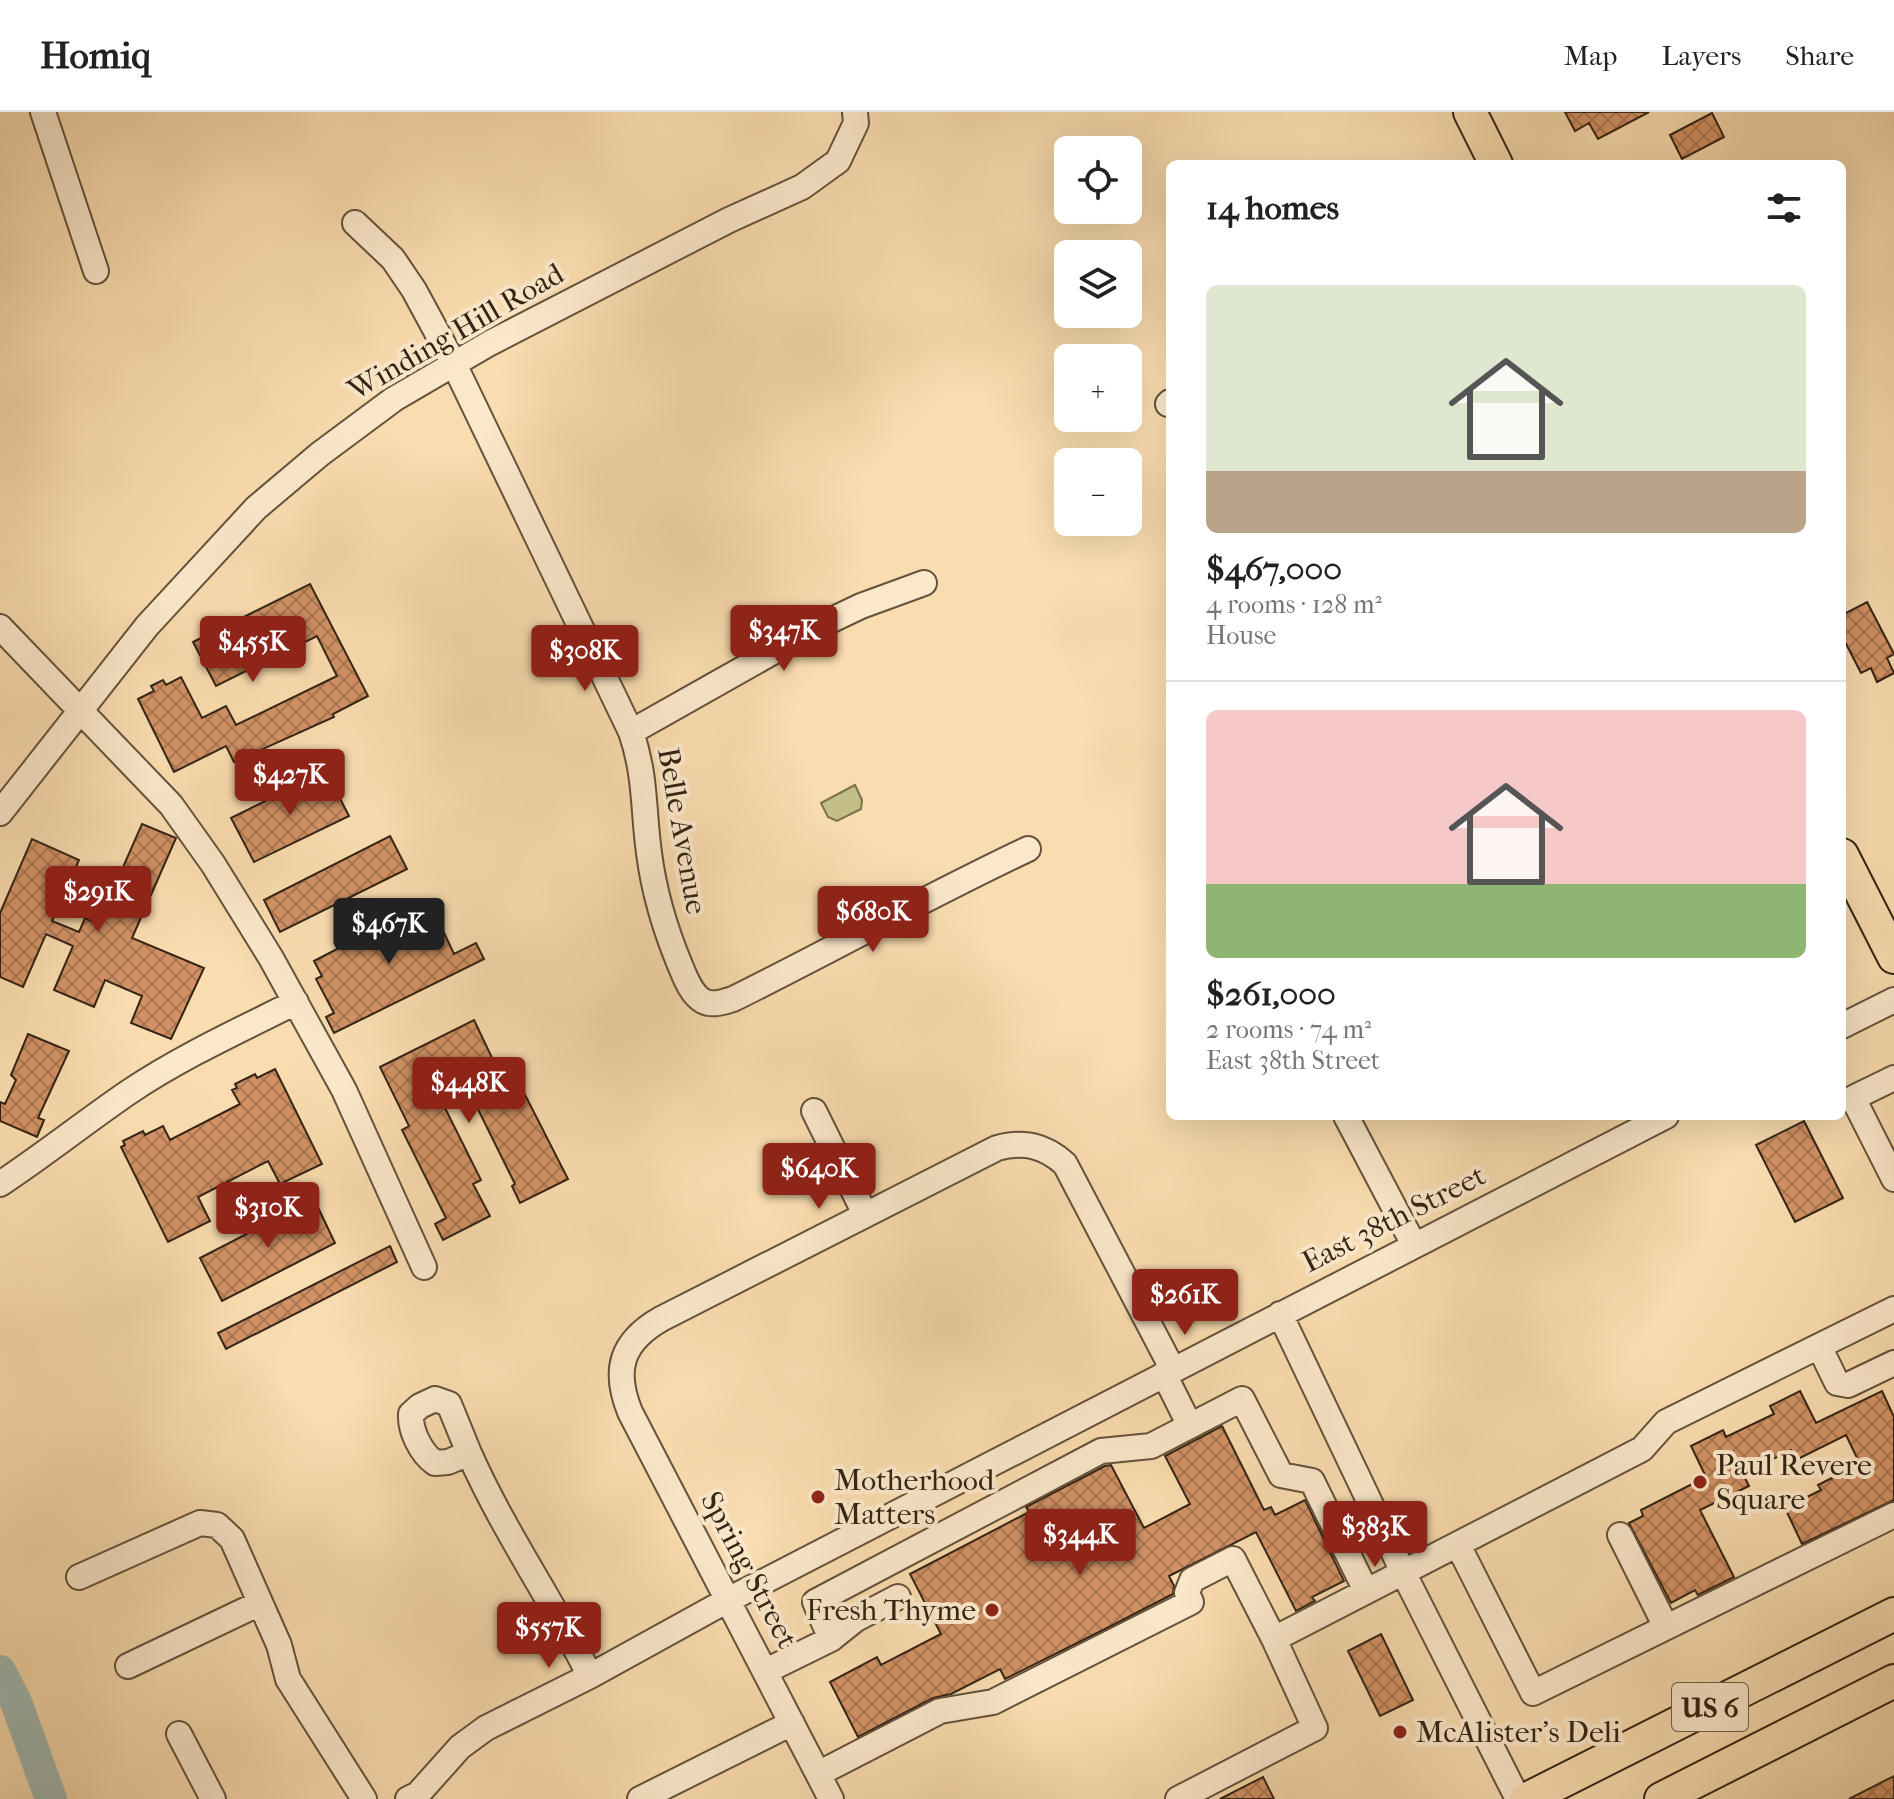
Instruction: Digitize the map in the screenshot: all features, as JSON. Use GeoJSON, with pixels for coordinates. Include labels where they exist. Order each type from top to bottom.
{"type":"FeatureCollection","features":[{"type":"Feature","properties":{"kind":"main road"},"geometry":{"type":"LineString","coordinates":[[1470,112],[1494,160]]}},
{"type":"Feature","properties":{"kind":"main road"},"geometry":{"type":"LineString","coordinates":[[1846,863],[1894,957]]}},
{"type":"Feature","properties":{"kind":"main road","name":"US 6"},"geometry":{"type":"LineString","coordinates":[[1527,1799],[1894,1614]]}},
{"type":"Feature","properties":{"kind":"main road","name":"US 6"},"geometry":{"type":"LineString","coordinates":[[1661,1799],[1894,1681]]}},
{"type":"Feature","properties":{"kind":"street"},"geometry":{"type":"LineString","coordinates":[[43,112],[96,271]]}},
{"type":"Feature","properties":{"kind":"street","name":"Winding Hill Road"},"geometry":{"type":"LineString","coordinates":[[0,813],[147,626],[256,508],[320,454],[394,399],[454,364],[715,227],[802,187],[838,161],[856,123],[855,112]]}},
{"type":"Feature","properties":{"kind":"street","name":"Belle Avenue"},"geometry":{"type":"LineString","coordinates":[[355,223],[393,259],[414,290],[454,364],[631,732],[643,775],[649,850],[661,915],[691,987],[706,1002],[719,1003],[733,999],[945,888],[1028,849]]}},
{"type":"Feature","properties":{"kind":"street"},"geometry":{"type":"LineString","coordinates":[[631,732],[817,627],[861,606],[924,583]]}},
{"type":"Feature","properties":{"kind":"street"},"geometry":{"type":"LineString","coordinates":[[0,627],[171,805],[213,864],[296,1002],[344,1090],[424,1267]]}},
{"type":"Feature","properties":{"kind":"street"},"geometry":{"type":"LineString","coordinates":[[1846,1024],[1894,1000]]}},
{"type":"Feature","properties":{"kind":"street"},"geometry":{"type":"LineString","coordinates":[[0,1184],[50,1152],[130,1092],[198,1052],[296,1002]]}},
{"type":"Feature","properties":{"kind":"street"},"geometry":{"type":"LineString","coordinates":[[1894,1078],[1853,1098],[1894,1179]]}},
{"type":"Feature","properties":{"kind":"street"},"geometry":{"type":"LineString","coordinates":[[814,1111],[865,1214],[997,1148],[1029,1145],[1045,1148],[1055,1155],[1074,1178],[1168,1372],[1190,1426]]}},
{"type":"Feature","properties":{"kind":"street"},"geometry":{"type":"LineString","coordinates":[[1348,1120],[1414,1245]]}},
{"type":"Feature","properties":{"kind":"street","name":"East 38th Street"},"geometry":{"type":"LineString","coordinates":[[408,1799],[418,1794],[460,1747],[486,1728],[1658,1120]]}},
{"type":"Feature","properties":{"kind":"street","name":"Spring Street"},"geometry":{"type":"LineString","coordinates":[[831,1799],[630,1412],[624,1396],[621,1367],[626,1352],[646,1327],[865,1214]]}},
{"type":"Feature","properties":{"kind":"street"},"geometry":{"type":"LineString","coordinates":[[1274,1639],[1642,1449],[1666,1422],[1894,1309]]}},
{"type":"Feature","properties":{"kind":"street"},"geometry":{"type":"LineString","coordinates":[[1280,1314],[1403,1572],[1518,1799]]}},
{"type":"Feature","properties":{"kind":"street"},"geometry":{"type":"LineString","coordinates":[[1819,1346],[1837,1383],[1848,1385],[1894,1363]]}},
{"type":"Feature","properties":{"kind":"street"},"geometry":{"type":"LineString","coordinates":[[831,1639],[815,1602],[1101,1451],[1151,1446],[1242,1399],[1281,1475],[1312,1481],[1366,1591]]}},
{"type":"Feature","properties":{"kind":"street"},"geometry":{"type":"LineString","coordinates":[[469,1453],[483,1484],[562,1620],[590,1676]]}},
{"type":"Feature","properties":{"kind":"street"},"geometry":{"type":"LineString","coordinates":[[1458,1545],[1533,1693],[1894,1515]]}},
{"type":"Feature","properties":{"kind":"street"},"geometry":{"type":"LineString","coordinates":[[79,1577],[200,1523],[217,1525],[232,1539],[279,1645],[288,1679],[364,1799]]}},
{"type":"Feature","properties":{"kind":"street"},"geometry":{"type":"LineString","coordinates":[[1620,1535],[1666,1627]]}},
{"type":"Feature","properties":{"kind":"street"},"geometry":{"type":"LineString","coordinates":[[818,1774],[940,1711],[993,1702],[1191,1602],[1187,1593],[1192,1580],[1233,1559],[1315,1728],[1178,1799]]}},
{"type":"Feature","properties":{"kind":"street"},"geometry":{"type":"LineString","coordinates":[[766,1671],[831,1639],[856,1619],[898,1597]]}},
{"type":"Feature","properties":{"kind":"street"},"geometry":{"type":"LineString","coordinates":[[128,1666],[260,1603]]}},
{"type":"Feature","properties":{"kind":"street"},"geometry":{"type":"LineString","coordinates":[[653,1796],[792,1723]]}},
{"type":"Feature","properties":{"kind":"street"},"geometry":{"type":"LineString","coordinates":[[179,1734],[213,1799]]}},
{"type":"Feature","properties":{"kind":"shaded area"},"geometry":{"type":"Polygon","coordinates":[[[855,785],[862,800],[861,809],[837,821],[828,817],[821,803],[855,785]]]}},
{"type":"Feature","properties":{"kind":"building"},"geometry":{"type":"Polygon","coordinates":[[[1565,112],[1649,112],[1598,139],[1589,123],[1575,131],[1565,112]]]}},
{"type":"Feature","properties":{"kind":"building"},"geometry":{"type":"Polygon","coordinates":[[[1712,113],[1724,137],[1682,159],[1670,135],[1712,113]]]}},
{"type":"Feature","properties":{"kind":"building"},"geometry":{"type":"Polygon","coordinates":[[[310,584],[368,696],[333,714],[334,717],[234,762],[226,746],[174,772],[138,699],[154,691],[151,686],[163,680],[166,685],[181,677],[202,718],[226,706],[236,725],[337,676],[317,636],[216,686],[193,642],[310,584]]]}},
{"type":"Feature","properties":{"kind":"building"},"geometry":{"type":"Polygon","coordinates":[[[1867,602],[1894,654],[1887,658],[1894,673],[1877,682],[1871,668],[1861,673],[1846,644],[1846,613],[1867,602]]]}},
{"type":"Feature","properties":{"kind":"building"},"geometry":{"type":"Polygon","coordinates":[[[326,771],[349,816],[254,862],[231,818],[326,771]]]}},
{"type":"Feature","properties":{"kind":"building"},"geometry":{"type":"Polygon","coordinates":[[[142,824],[176,838],[132,938],[204,968],[171,1039],[131,1023],[142,996],[105,980],[94,1007],[54,990],[73,946],[46,934],[23,987],[0,977],[0,913],[32,839],[79,860],[52,921],[79,932],[85,918],[98,924],[142,824]]]}},
{"type":"Feature","properties":{"kind":"building"},"geometry":{"type":"Polygon","coordinates":[[[390,836],[407,869],[280,932],[264,900],[390,836]]]}},
{"type":"Feature","properties":{"kind":"building"},"geometry":{"type":"Polygon","coordinates":[[[429,901],[454,954],[476,943],[484,959],[334,1033],[326,1017],[334,1013],[316,979],[322,976],[314,961],[429,901]]]}},
{"type":"Feature","properties":{"kind":"building"},"geometry":{"type":"Polygon","coordinates":[[[474,1020],[502,1079],[514,1073],[568,1179],[520,1203],[512,1186],[515,1184],[463,1079],[437,1092],[481,1180],[473,1184],[490,1216],[443,1240],[435,1224],[446,1218],[402,1130],[409,1126],[380,1067],[474,1020]]]}},
{"type":"Feature","properties":{"kind":"building"},"geometry":{"type":"Polygon","coordinates":[[[28,1034],[69,1051],[38,1118],[44,1120],[37,1137],[0,1121],[0,1102],[5,1104],[16,1080],[11,1075],[28,1034]]]}},
{"type":"Feature","properties":{"kind":"building"},"geometry":{"type":"Polygon","coordinates":[[[275,1069],[322,1164],[280,1184],[268,1161],[198,1197],[210,1221],[168,1242],[121,1147],[125,1145],[123,1141],[163,1126],[170,1140],[240,1104],[232,1090],[237,1088],[235,1084],[275,1069]]]}},
{"type":"Feature","properties":{"kind":"building"},"geometry":{"type":"Polygon","coordinates":[[[1804,1121],[1843,1198],[1795,1222],[1756,1145],[1804,1121]]]}},
{"type":"Feature","properties":{"kind":"building"},"geometry":{"type":"Polygon","coordinates":[[[314,1199],[335,1243],[222,1301],[200,1258],[314,1199]]]}},
{"type":"Feature","properties":{"kind":"building"},"geometry":{"type":"Polygon","coordinates":[[[390,1246],[397,1262],[226,1349],[218,1333],[390,1246]]]}},
{"type":"Feature","properties":{"kind":"building"},"geometry":{"type":"Polygon","coordinates":[[[1800,1391],[1816,1423],[1882,1391],[1894,1417],[1894,1500],[1802,1544],[1785,1508],[1821,1490],[1818,1485],[1860,1464],[1846,1435],[1796,1460],[1791,1450],[1743,1474],[1749,1486],[1700,1510],[1734,1577],[1698,1595],[1695,1590],[1671,1603],[1629,1523],[1643,1516],[1641,1510],[1706,1477],[1691,1446],[1723,1430],[1726,1437],[1774,1414],[1770,1406],[1800,1391]]]}},
{"type":"Feature","properties":{"kind":"building"},"geometry":{"type":"Polygon","coordinates":[[[1222,1426],[1264,1510],[1271,1507],[1275,1515],[1305,1500],[1344,1581],[1312,1597],[1315,1601],[1296,1611],[1256,1532],[1169,1576],[1174,1586],[1173,1594],[1111,1626],[1005,1679],[1000,1669],[951,1694],[933,1698],[858,1737],[830,1682],[877,1657],[881,1665],[941,1634],[910,1574],[1029,1512],[1026,1507],[1105,1466],[1111,1465],[1144,1528],[1190,1504],[1165,1456],[1222,1426]]]}},
{"type":"Feature","properties":{"kind":"building"},"geometry":{"type":"Polygon","coordinates":[[[1381,1634],[1413,1700],[1380,1716],[1348,1651],[1381,1634]]]}},
{"type":"Feature","properties":{"kind":"building"},"geometry":{"type":"Polygon","coordinates":[[[1894,1776],[1894,1799],[1849,1799],[1894,1776]]]}},
{"type":"Feature","properties":{"kind":"building"},"geometry":{"type":"Polygon","coordinates":[[[1263,1777],[1274,1799],[1220,1799],[1263,1777]]]}},
{"type":"Feature","properties":{"kind":"waterway"},"geometry":{"type":"LineString","coordinates":[[0,1671],[16,1702],[51,1799]]}},
{"type":"Feature","properties":{"kind":"place","name":"Paul Revere Square"},"geometry":{"type":"Point","coordinates":[1700,1482]}},
{"type":"Feature","properties":{"kind":"place","name":"Motherhood Matters"},"geometry":{"type":"Point","coordinates":[818,1497]}},
{"type":"Feature","properties":{"kind":"place","name":"Fresh Thyme"},"geometry":{"type":"Point","coordinates":[992,1610]}},
{"type":"Feature","properties":{"kind":"place","name":"McAlister's Deli"},"geometry":{"type":"Point","coordinates":[1400,1732]}}]}
